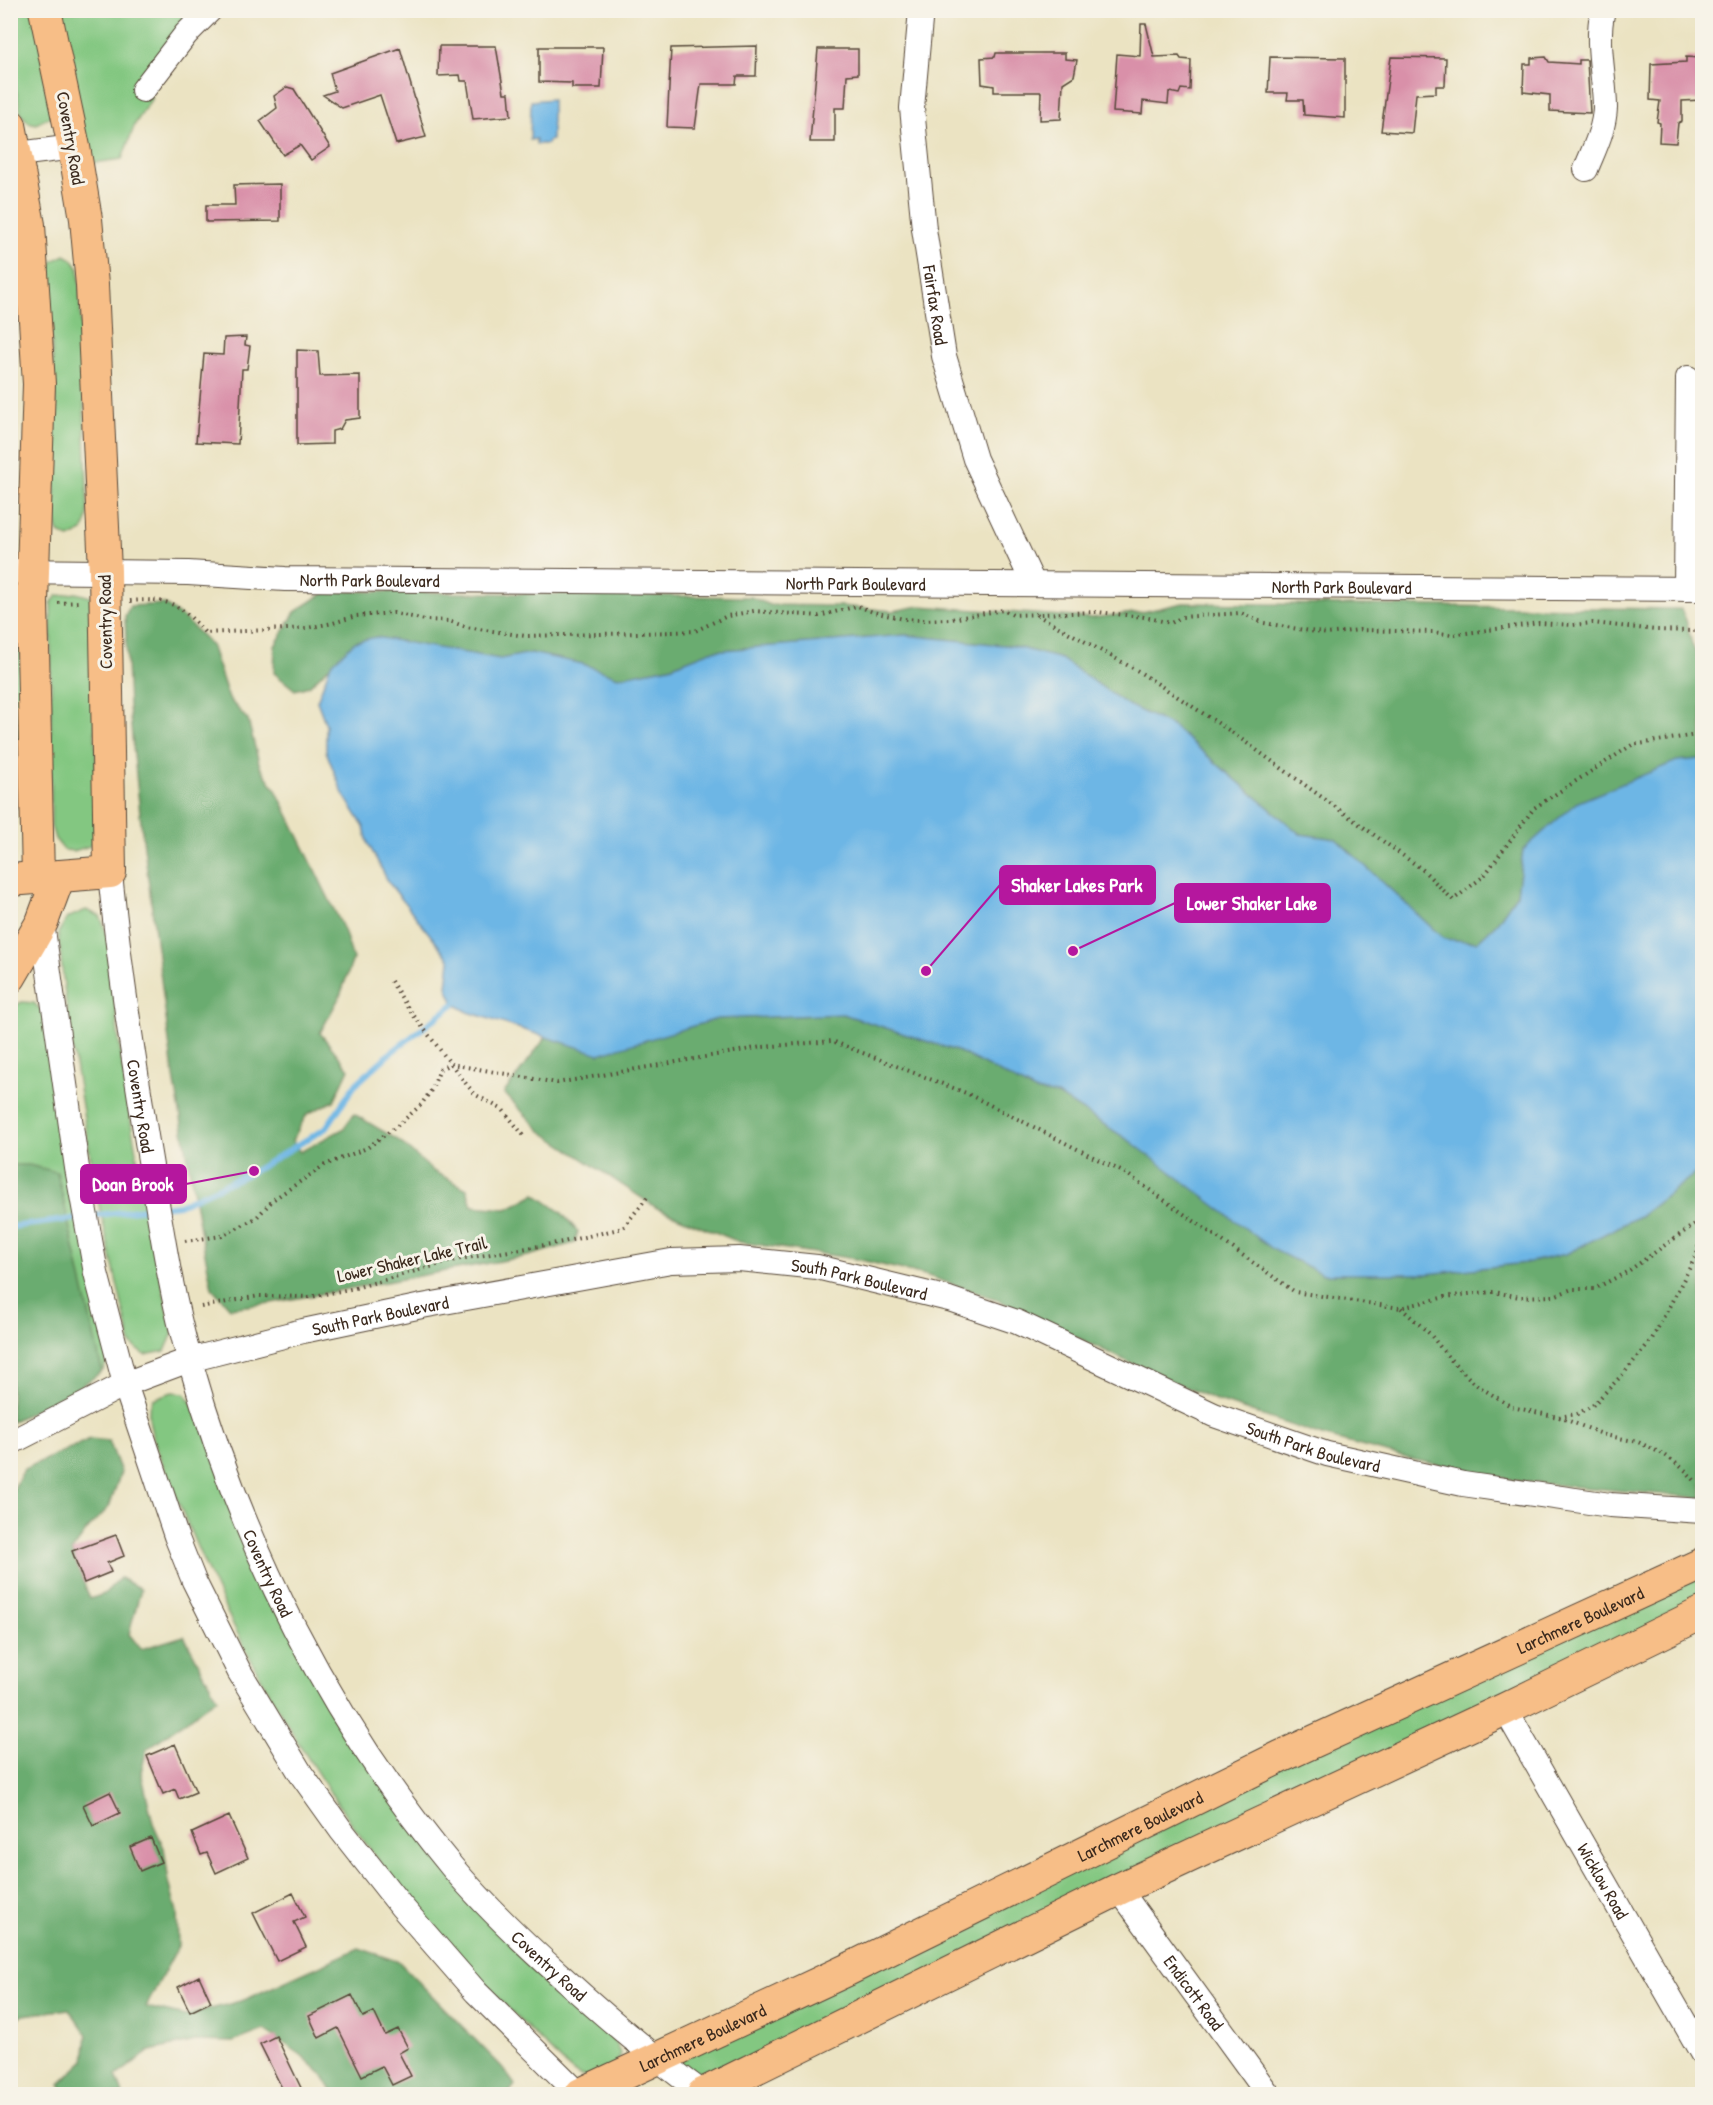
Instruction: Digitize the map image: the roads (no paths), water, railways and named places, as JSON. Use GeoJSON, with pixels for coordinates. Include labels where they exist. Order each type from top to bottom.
{"type":"FeatureCollection","features":[{"type":"Feature","properties":{"kind":"main road","name":"Coventry Road"},"geometry":{"type":"LineString","coordinates":[[45,10],[74,147],[86,219],[92,285],[105,571],[112,602],[110,872]]}},
{"type":"Feature","properties":{"kind":"main road"},"geometry":{"type":"LineString","coordinates":[[10,977],[42,922],[36,878],[32,603],[22,571],[39,384],[29,225],[12,145]]}},
{"type":"Feature","properties":{"kind":"main road"},"geometry":{"type":"LineString","coordinates":[[36,878],[110,872]]}},
{"type":"Feature","properties":{"kind":"main road","name":"Larchmere Boulevard"},"geometry":{"type":"LineString","coordinates":[[580,2094],[857,1965],[1280,1757],[1702,1564]]}},
{"type":"Feature","properties":{"kind":"main road"},"geometry":{"type":"LineString","coordinates":[[704,2094],[1119,1889],[1505,1709],[1699,1615],[1674,1578]]}},
{"type":"Feature","properties":{"kind":"street"},"geometry":{"type":"LineString","coordinates":[[143,90],[186,34],[210,10]]}},
{"type":"Feature","properties":{"kind":"street","name":"Fairfax Road"},"geometry":{"type":"LineString","coordinates":[[921,10],[912,108],[924,229],[944,356],[975,459],[1033,583]]}},
{"type":"Feature","properties":{"kind":"street"},"geometry":{"type":"LineString","coordinates":[[1586,170],[1602,131],[1605,108],[1601,59],[1603,10]]}},
{"type":"Feature","properties":{"kind":"street"},"geometry":{"type":"LineString","coordinates":[[12,145],[74,147]]}},
{"type":"Feature","properties":{"kind":"street"},"geometry":{"type":"LineString","coordinates":[[1688,378],[1694,589]]}},
{"type":"Feature","properties":{"kind":"street","name":"North Park Boulevard"},"geometry":{"type":"LineString","coordinates":[[22,571],[105,571],[296,579],[1694,589]]}},
{"type":"Feature","properties":{"kind":"street","name":"Coventry Road"},"geometry":{"type":"LineString","coordinates":[[110,872],[128,1030],[151,1166],[175,1243],[189,1360],[238,1504],[268,1573],[305,1649],[340,1711],[390,1786],[453,1867],[499,1918],[617,2027],[656,2060],[704,2094]]}},
{"type":"Feature","properties":{"kind":"street"},"geometry":{"type":"LineString","coordinates":[[42,922],[77,1168],[96,1273],[125,1384],[176,1536],[194,1581],[239,1671],[301,1774],[340,1830],[408,1915],[476,1992],[580,2094]]}},
{"type":"Feature","properties":{"kind":"street","name":"South Park Boulevard"},"geometry":{"type":"LineString","coordinates":[[10,1443],[125,1384],[189,1360],[303,1331],[514,1288],[671,1261],[739,1259],[818,1267],[949,1299],[1017,1322],[1214,1415],[1327,1454],[1463,1484],[1610,1505],[1702,1511]]}},
{"type":"Feature","properties":{"kind":"street","name":"Wicklow Road"},"geometry":{"type":"LineString","coordinates":[[1505,1709],[1702,2053]]}},
{"type":"Feature","properties":{"kind":"street","name":"Endicott Road"},"geometry":{"type":"LineString","coordinates":[[1119,1889],[1268,2094]]}},
{"type":"Feature","properties":{"kind":"water"},"geometry":{"type":"Polygon","coordinates":[[[552,99],[552,140],[547,144],[536,144],[536,139],[530,140],[531,101],[552,99]]]}},
{"type":"Feature","properties":{"kind":"water"},"geometry":{"type":"Polygon","coordinates":[[[905,635],[1013,646],[1061,659],[1128,705],[1172,726],[1300,834],[1336,839],[1444,939],[1477,942],[1497,923],[1517,894],[1523,850],[1576,803],[1677,761],[1702,759],[1702,1168],[1643,1214],[1566,1254],[1525,1263],[1427,1274],[1323,1274],[1274,1250],[1130,1141],[1058,1095],[1035,1091],[960,1052],[843,1014],[717,1019],[599,1054],[468,1012],[454,1004],[447,987],[450,960],[389,883],[368,843],[364,827],[343,794],[326,751],[326,725],[317,701],[331,664],[355,642],[376,637],[500,659],[531,653],[583,664],[618,677],[670,667],[711,651],[905,635]]]}},
{"type":"Feature","properties":{"kind":"waterway"},"geometry":{"type":"LineString","coordinates":[[162,1207],[179,1205],[254,1171],[326,1128],[355,1085],[388,1055],[454,1004]]}},
{"type":"Feature","properties":{"kind":"waterway"},"geometry":{"type":"LineString","coordinates":[[91,1216],[152,1208]]}},
{"type":"Feature","properties":{"kind":"waterway"},"geometry":{"type":"LineString","coordinates":[[10,1227],[81,1218]]}},
{"type":"Feature","properties":{"kind":"place","name":"Lower Shaker Lake"},"geometry":{"type":"Point","coordinates":[1073,951]}},
{"type":"Feature","properties":{"kind":"place","name":"Shaker Lakes Park"},"geometry":{"type":"Point","coordinates":[926,971]}},
{"type":"Feature","properties":{"kind":"place","name":"Doan Brook"},"geometry":{"type":"Point","coordinates":[254,1171]}}]}
